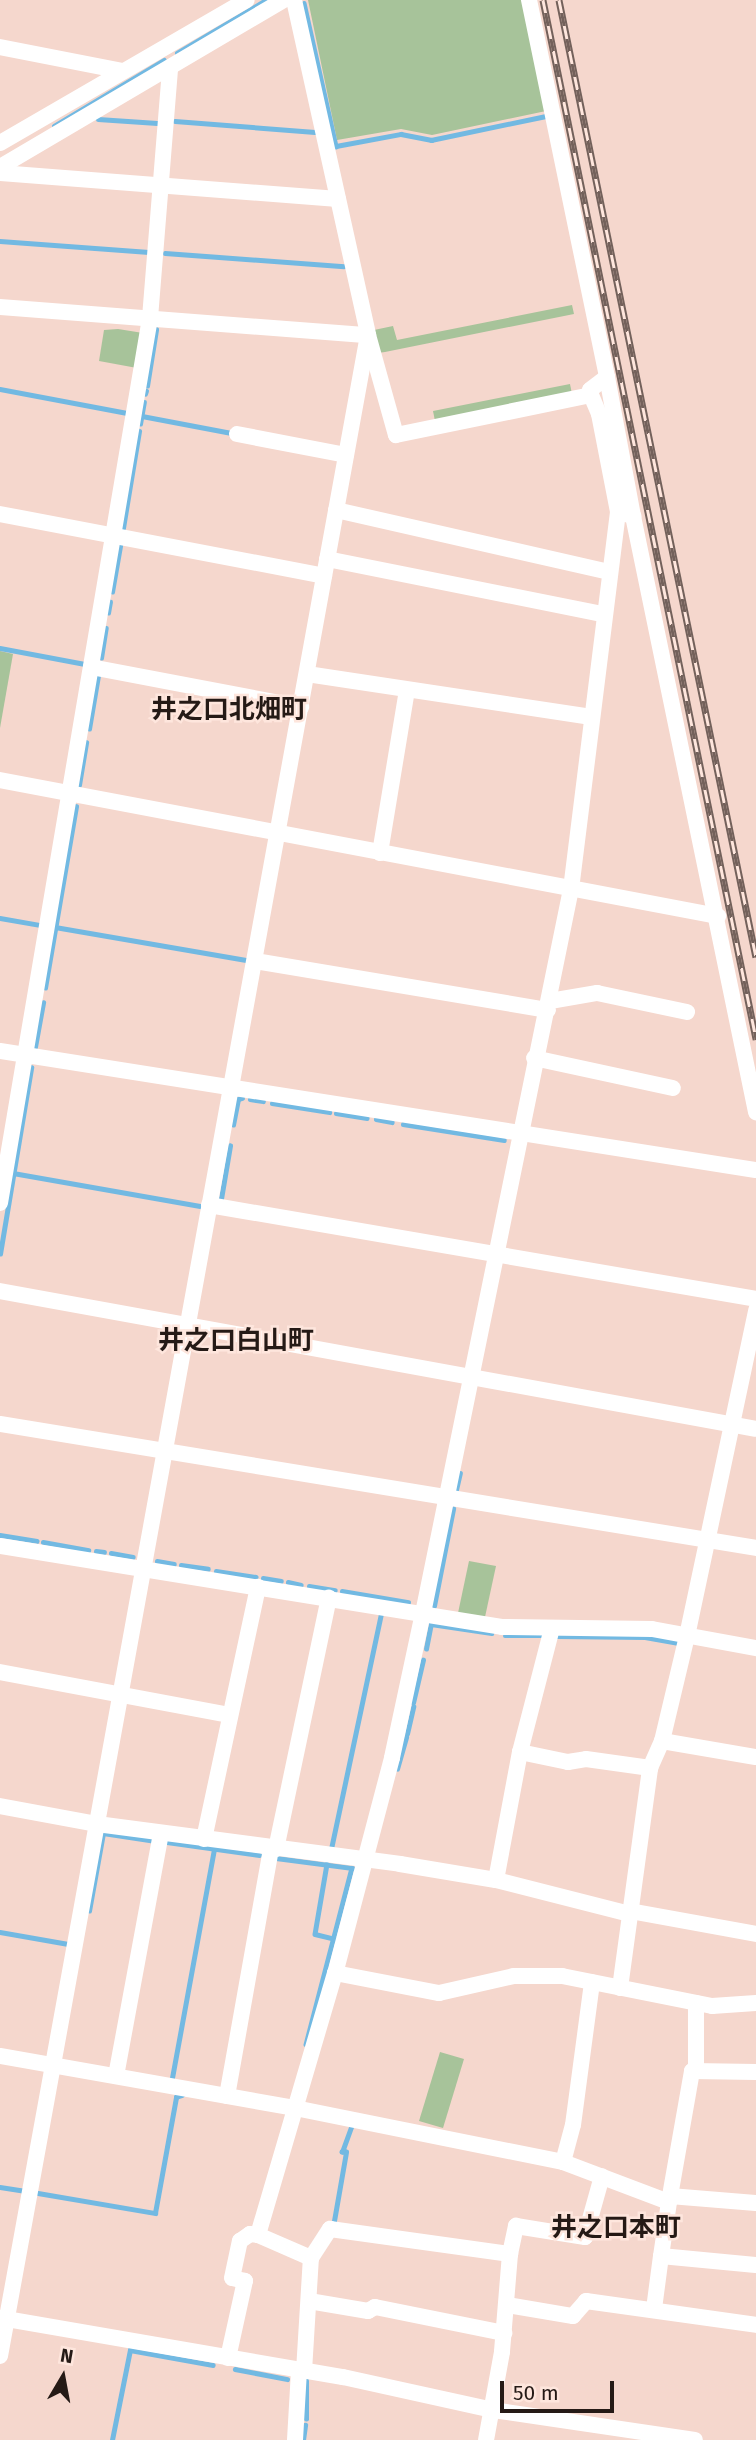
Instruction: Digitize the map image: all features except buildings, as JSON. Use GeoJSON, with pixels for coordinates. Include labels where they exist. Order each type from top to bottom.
{"type":"FeatureCollection","features":[{"type":"Feature","properties":{"kind":"street"},"geometry":{"type":"LineString","coordinates":[[0,143],[247,0]]}},
{"type":"Feature","properties":{"kind":"street"},"geometry":{"type":"LineString","coordinates":[[0,167],[284,0]]}},
{"type":"Feature","properties":{"kind":"street"},"geometry":{"type":"LineString","coordinates":[[294,0],[368,335],[396,435],[591,395]]}},
{"type":"Feature","properties":{"kind":"street"},"geometry":{"type":"LineString","coordinates":[[258,2235],[335,1973],[392,1758],[534,1058],[549,1006],[571,889],[608,572],[626,514],[607,377],[528,0]]}},
{"type":"Feature","properties":{"kind":"street"},"geometry":{"type":"LineString","coordinates":[[0,47],[122,71]]}},
{"type":"Feature","properties":{"kind":"street"},"geometry":{"type":"LineString","coordinates":[[0,1203],[150,318],[170,68]]}},
{"type":"Feature","properties":{"kind":"street"},"geometry":{"type":"LineString","coordinates":[[0,173],[338,199]]}},
{"type":"Feature","properties":{"kind":"street"},"geometry":{"type":"LineString","coordinates":[[0,307],[368,335]]}},
{"type":"Feature","properties":{"kind":"street"},"geometry":{"type":"LineString","coordinates":[[0,2356],[3,2319],[53,2065],[368,335]]}},
{"type":"Feature","properties":{"kind":"street"},"geometry":{"type":"LineString","coordinates":[[607,377],[590,390],[591,395],[600,414],[626,514],[718,916],[756,1112]]}},
{"type":"Feature","properties":{"kind":"street"},"geometry":{"type":"LineString","coordinates":[[237,434],[346,455]]}},
{"type":"Feature","properties":{"kind":"street"},"geometry":{"type":"LineString","coordinates":[[336,510],[608,572]]}},
{"type":"Feature","properties":{"kind":"street"},"geometry":{"type":"LineString","coordinates":[[0,514],[113,536],[603,614]]}},
{"type":"Feature","properties":{"kind":"street"},"geometry":{"type":"LineString","coordinates":[[91,667],[301,707]]}},
{"type":"Feature","properties":{"kind":"street"},"geometry":{"type":"LineString","coordinates":[[307,674],[590,717]]}},
{"type":"Feature","properties":{"kind":"street"},"geometry":{"type":"LineString","coordinates":[[380,853],[407,690]]}},
{"type":"Feature","properties":{"kind":"street"},"geometry":{"type":"LineString","coordinates":[[0,780],[718,916]]}},
{"type":"Feature","properties":{"kind":"street"},"geometry":{"type":"LineString","coordinates":[[255,961],[549,1006],[597,993],[687,1012]]}},
{"type":"Feature","properties":{"kind":"street"},"geometry":{"type":"LineString","coordinates":[[0,1051],[756,1170]]}},
{"type":"Feature","properties":{"kind":"street"},"geometry":{"type":"LineString","coordinates":[[534,1058],[673,1088]]}},
{"type":"Feature","properties":{"kind":"street"},"geometry":{"type":"LineString","coordinates":[[209,1205],[756,1299]]}},
{"type":"Feature","properties":{"kind":"street"},"geometry":{"type":"LineString","coordinates":[[0,1291],[756,1429]]}},
{"type":"Feature","properties":{"kind":"street"},"geometry":{"type":"LineString","coordinates":[[620,1987],[650,1768],[662,1741],[687,1636],[756,1310]]}},
{"type":"Feature","properties":{"kind":"street"},"geometry":{"type":"LineString","coordinates":[[0,1424],[756,1548]]}},
{"type":"Feature","properties":{"kind":"street"},"geometry":{"type":"LineString","coordinates":[[0,1546],[502,1627],[652,1629],[756,1648]]}},
{"type":"Feature","properties":{"kind":"street"},"geometry":{"type":"LineString","coordinates":[[204,1839],[258,1587]]}},
{"type":"Feature","properties":{"kind":"street"},"geometry":{"type":"LineString","coordinates":[[227,2096],[273,1849],[329,1598]]}},
{"type":"Feature","properties":{"kind":"street"},"geometry":{"type":"LineString","coordinates":[[496,1881],[520,1752],[552,1628]]}},
{"type":"Feature","properties":{"kind":"street"},"geometry":{"type":"LineString","coordinates":[[0,1672],[230,1715]]}},
{"type":"Feature","properties":{"kind":"street"},"geometry":{"type":"LineString","coordinates":[[662,1741],[756,1757]]}},
{"type":"Feature","properties":{"kind":"street"},"geometry":{"type":"LineString","coordinates":[[520,1752],[568,1762],[586,1759],[650,1768]]}},
{"type":"Feature","properties":{"kind":"street"},"geometry":{"type":"LineString","coordinates":[[0,1806],[97,1824],[496,1881],[629,1912],[756,1934]]}},
{"type":"Feature","properties":{"kind":"street"},"geometry":{"type":"LineString","coordinates":[[116,2076],[161,1833]]}},
{"type":"Feature","properties":{"kind":"street"},"geometry":{"type":"LineString","coordinates":[[335,1973],[439,1993],[514,1976],[562,1976],[696,2003],[730,2007],[756,2003]]}},
{"type":"Feature","properties":{"kind":"street"},"geometry":{"type":"LineString","coordinates":[[563,2162],[573,2125],[592,1982]]}},
{"type":"Feature","properties":{"kind":"street"},"geometry":{"type":"LineString","coordinates":[[696,2003],[696,2071]]}},
{"type":"Feature","properties":{"kind":"street"},"geometry":{"type":"LineString","coordinates":[[0,2056],[295,2108],[563,2162],[670,2199],[756,2203]]}},
{"type":"Feature","properties":{"kind":"street"},"geometry":{"type":"LineString","coordinates":[[654,2309],[692,2071],[756,2072]]}},
{"type":"Feature","properties":{"kind":"street"},"geometry":{"type":"LineString","coordinates":[[486,2440],[504,2333],[510,2254],[516,2226],[585,2237],[602,2176]]}},
{"type":"Feature","properties":{"kind":"street"},"geometry":{"type":"LineString","coordinates":[[295,2440],[311,2258],[330,2229],[510,2254]]}},
{"type":"Feature","properties":{"kind":"street"},"geometry":{"type":"LineString","coordinates":[[228,2358],[245,2281],[232,2278],[240,2241],[250,2234],[258,2235],[311,2258]]}},
{"type":"Feature","properties":{"kind":"street"},"geometry":{"type":"LineString","coordinates":[[661,2256],[756,2265]]}},
{"type":"Feature","properties":{"kind":"street"},"geometry":{"type":"LineString","coordinates":[[309,2301],[368,2311],[375,2307],[423,2320],[504,2333]]}},
{"type":"Feature","properties":{"kind":"street"},"geometry":{"type":"LineString","coordinates":[[507,2305],[573,2316],[586,2301],[756,2325]]}},
{"type":"Feature","properties":{"kind":"street"},"geometry":{"type":"LineString","coordinates":[[3,2319],[301,2371],[493,2410],[687,2439]]}},
{"type":"Feature","properties":{"kind":"green space"},"geometry":{"type":"Polygon","coordinates":[[[308,0],[523,0],[546,111],[432,135],[401,129],[337,140],[308,0]]]}},
{"type":"Feature","properties":{"kind":"green space"},"geometry":{"type":"Polygon","coordinates":[[[572,305],[574,314],[378,353],[374,330],[393,326],[397,340],[572,305]]]}},
{"type":"Feature","properties":{"kind":"green space"},"geometry":{"type":"Polygon","coordinates":[[[104,330],[143,333],[137,368],[99,361],[104,330]]]}},
{"type":"Feature","properties":{"kind":"green space"},"geometry":{"type":"Polygon","coordinates":[[[570,384],[572,394],[435,421],[433,411],[570,384]]]}},
{"type":"Feature","properties":{"kind":"green space"},"geometry":{"type":"Polygon","coordinates":[[[0,651],[13,654],[0,728],[0,651]]]}},
{"type":"Feature","properties":{"kind":"green space"},"geometry":{"type":"Polygon","coordinates":[[[469,1561],[496,1566],[485,1617],[458,1613],[469,1561]]]}},
{"type":"Feature","properties":{"kind":"green space"},"geometry":{"type":"Polygon","coordinates":[[[440,2052],[464,2059],[443,2128],[419,2121],[440,2052]]]}},
{"type":"Feature","properties":{"kind":"waterway"},"geometry":{"type":"LineString","coordinates":[[177,53],[266,0]]}},
{"type":"Feature","properties":{"kind":"waterway"},"geometry":{"type":"LineString","coordinates":[[304,3],[336,146],[401,134],[431,140],[546,116]]}},
{"type":"Feature","properties":{"kind":"waterway"},"geometry":{"type":"LineString","coordinates":[[54,126],[164,60]]}},
{"type":"Feature","properties":{"kind":"waterway"},"geometry":{"type":"LineString","coordinates":[[98,119],[157,123]]}},
{"type":"Feature","properties":{"kind":"waterway"},"geometry":{"type":"LineString","coordinates":[[175,121],[315,132]]}},
{"type":"Feature","properties":{"kind":"waterway"},"geometry":{"type":"LineString","coordinates":[[0,241],[149,252]]}},
{"type":"Feature","properties":{"kind":"waterway"},"geometry":{"type":"LineString","coordinates":[[165,253],[344,266]]}},
{"type":"Feature","properties":{"kind":"waterway"},"geometry":{"type":"LineString","coordinates":[[147,386],[156,330]]}},
{"type":"Feature","properties":{"kind":"waterway"},"geometry":{"type":"LineString","coordinates":[[0,389],[127,413]]}},
{"type":"Feature","properties":{"kind":"waterway"},"geometry":{"type":"LineString","coordinates":[[140,424],[144,402]]}},
{"type":"Feature","properties":{"kind":"waterway"},"geometry":{"type":"LineString","coordinates":[[142,416],[232,433]]}},
{"type":"Feature","properties":{"kind":"waterway"},"geometry":{"type":"LineString","coordinates":[[123,528],[139,431]]}},
{"type":"Feature","properties":{"kind":"waterway"},"geometry":{"type":"LineString","coordinates":[[112,592],[120,546]]}},
{"type":"Feature","properties":{"kind":"waterway"},"geometry":{"type":"LineString","coordinates":[[108,613],[110,602]]}},
{"type":"Feature","properties":{"kind":"waterway"},"geometry":{"type":"LineString","coordinates":[[101,658],[106,628]]}},
{"type":"Feature","properties":{"kind":"waterway"},"geometry":{"type":"LineString","coordinates":[[0,648],[85,664]]}},
{"type":"Feature","properties":{"kind":"waterway"},"geometry":{"type":"LineString","coordinates":[[89,729],[98,676]]}},
{"type":"Feature","properties":{"kind":"waterway"},"geometry":{"type":"LineString","coordinates":[[79,785],[86,743]]}},
{"type":"Feature","properties":{"kind":"waterway"},"geometry":{"type":"LineString","coordinates":[[45,988],[76,807]]}},
{"type":"Feature","properties":{"kind":"waterway"},"geometry":{"type":"LineString","coordinates":[[0,918],[40,925]]}},
{"type":"Feature","properties":{"kind":"waterway"},"geometry":{"type":"LineString","coordinates":[[55,927],[247,960]]}},
{"type":"Feature","properties":{"kind":"waterway"},"geometry":{"type":"LineString","coordinates":[[35,1047],[43,1003]]}},
{"type":"Feature","properties":{"kind":"waterway"},"geometry":{"type":"LineString","coordinates":[[0,1254],[31,1068]]}},
{"type":"Feature","properties":{"kind":"waterway"},"geometry":{"type":"LineString","coordinates":[[233,1125],[238,1099],[242,1098]]}},
{"type":"Feature","properties":{"kind":"waterway"},"geometry":{"type":"LineString","coordinates":[[250,1099],[263,1101]]}},
{"type":"Feature","properties":{"kind":"waterway"},"geometry":{"type":"LineString","coordinates":[[272,1103],[329,1112]]}},
{"type":"Feature","properties":{"kind":"waterway"},"geometry":{"type":"LineString","coordinates":[[336,1113],[367,1118]]}},
{"type":"Feature","properties":{"kind":"waterway"},"geometry":{"type":"LineString","coordinates":[[376,1119],[392,1122]]}},
{"type":"Feature","properties":{"kind":"waterway"},"geometry":{"type":"LineString","coordinates":[[403,1124],[504,1140]]}},
{"type":"Feature","properties":{"kind":"waterway"},"geometry":{"type":"LineString","coordinates":[[221,1199],[230,1146]]}},
{"type":"Feature","properties":{"kind":"waterway"},"geometry":{"type":"LineString","coordinates":[[13,1173],[201,1206]]}},
{"type":"Feature","properties":{"kind":"waterway"},"geometry":{"type":"LineString","coordinates":[[456,1490],[460,1473]]}},
{"type":"Feature","properties":{"kind":"waterway"},"geometry":{"type":"LineString","coordinates":[[434,1606],[453,1509]]}},
{"type":"Feature","properties":{"kind":"waterway"},"geometry":{"type":"LineString","coordinates":[[0,1535],[37,1541]]}},
{"type":"Feature","properties":{"kind":"waterway"},"geometry":{"type":"LineString","coordinates":[[43,1542],[88,1550]]}},
{"type":"Feature","properties":{"kind":"waterway"},"geometry":{"type":"LineString","coordinates":[[96,1551],[104,1552]]}},
{"type":"Feature","properties":{"kind":"waterway"},"geometry":{"type":"LineString","coordinates":[[111,1553],[133,1557]]}},
{"type":"Feature","properties":{"kind":"waterway"},"geometry":{"type":"LineString","coordinates":[[157,1561],[174,1564]]}},
{"type":"Feature","properties":{"kind":"waterway"},"geometry":{"type":"LineString","coordinates":[[181,1565],[208,1569]]}},
{"type":"Feature","properties":{"kind":"waterway"},"geometry":{"type":"LineString","coordinates":[[216,1571],[256,1577]]}},
{"type":"Feature","properties":{"kind":"waterway"},"geometry":{"type":"LineString","coordinates":[[263,1578],[281,1581]]}},
{"type":"Feature","properties":{"kind":"waterway"},"geometry":{"type":"LineString","coordinates":[[288,1582],[301,1585]]}},
{"type":"Feature","properties":{"kind":"waterway"},"geometry":{"type":"LineString","coordinates":[[309,1586],[335,1590]]}},
{"type":"Feature","properties":{"kind":"waterway"},"geometry":{"type":"LineString","coordinates":[[342,1591],[408,1602]]}},
{"type":"Feature","properties":{"kind":"waterway"},"geometry":{"type":"LineString","coordinates":[[331,1849],[381,1614]]}},
{"type":"Feature","properties":{"kind":"waterway"},"geometry":{"type":"LineString","coordinates":[[426,1649],[431,1624],[491,1633]]}},
{"type":"Feature","properties":{"kind":"waterway"},"geometry":{"type":"LineString","coordinates":[[505,1636],[545,1636]]}},
{"type":"Feature","properties":{"kind":"waterway"},"geometry":{"type":"LineString","coordinates":[[557,1636],[645,1637],[678,1643]]}},
{"type":"Feature","properties":{"kind":"waterway"},"geometry":{"type":"LineString","coordinates":[[413,1703],[423,1660]]}},
{"type":"Feature","properties":{"kind":"waterway"},"geometry":{"type":"LineString","coordinates":[[407,1734],[413,1707]]}},
{"type":"Feature","properties":{"kind":"waterway"},"geometry":{"type":"LineString","coordinates":[[397,1769],[406,1737]]}},
{"type":"Feature","properties":{"kind":"waterway"},"geometry":{"type":"LineString","coordinates":[[89,1911],[103,1833],[150,1840]]}},
{"type":"Feature","properties":{"kind":"waterway"},"geometry":{"type":"LineString","coordinates":[[167,1842],[259,1855]]}},
{"type":"Feature","properties":{"kind":"waterway"},"geometry":{"type":"LineString","coordinates":[[172,2078],[214,1849]]}},
{"type":"Feature","properties":{"kind":"waterway"},"geometry":{"type":"LineString","coordinates":[[276,1858],[352,1868],[306,2044]]}},
{"type":"Feature","properties":{"kind":"waterway"},"geometry":{"type":"LineString","coordinates":[[327,1864],[315,1934],[335,1939]]}},
{"type":"Feature","properties":{"kind":"waterway"},"geometry":{"type":"LineString","coordinates":[[0,1932],[68,1944]]}},
{"type":"Feature","properties":{"kind":"waterway"},"geometry":{"type":"LineString","coordinates":[[38,2193],[155,2213],[176,2097],[182,2095]]}},
{"type":"Feature","properties":{"kind":"waterway"},"geometry":{"type":"LineString","coordinates":[[334,2221],[346,2152],[342,2152],[351,2127]]}},
{"type":"Feature","properties":{"kind":"waterway"},"geometry":{"type":"LineString","coordinates":[[0,2187],[24,2191]]}},
{"type":"Feature","properties":{"kind":"waterway"},"geometry":{"type":"LineString","coordinates":[[112,2440],[130,2350],[213,2365]]}},
{"type":"Feature","properties":{"kind":"waterway"},"geometry":{"type":"LineString","coordinates":[[235,2369],[287,2379]]}},
{"type":"Feature","properties":{"kind":"waterway"},"geometry":{"type":"LineString","coordinates":[[306,2381],[306,2419]]}},
{"type":"Feature","properties":{"kind":"waterway"},"geometry":{"type":"LineString","coordinates":[[303,2440],[305,2425]]}},
{"type":"Feature","properties":{"kind":"railway"},"geometry":{"type":"LineString","coordinates":[[543,0],[756,1039]]}},
{"type":"Feature","properties":{"kind":"railway"},"geometry":{"type":"LineString","coordinates":[[559,0],[756,957]]}},
{"type":"Feature","properties":{"kind":"district","name":"井之口北畑町"},"geometry":{"type":"Point","coordinates":[229,710]}},
{"type":"Feature","properties":{"kind":"district","name":"井之口白山町"},"geometry":{"type":"Point","coordinates":[236,1341]}},
{"type":"Feature","properties":{"kind":"district","name":"井之口本町"},"geometry":{"type":"Point","coordinates":[616,2228]}}]}
